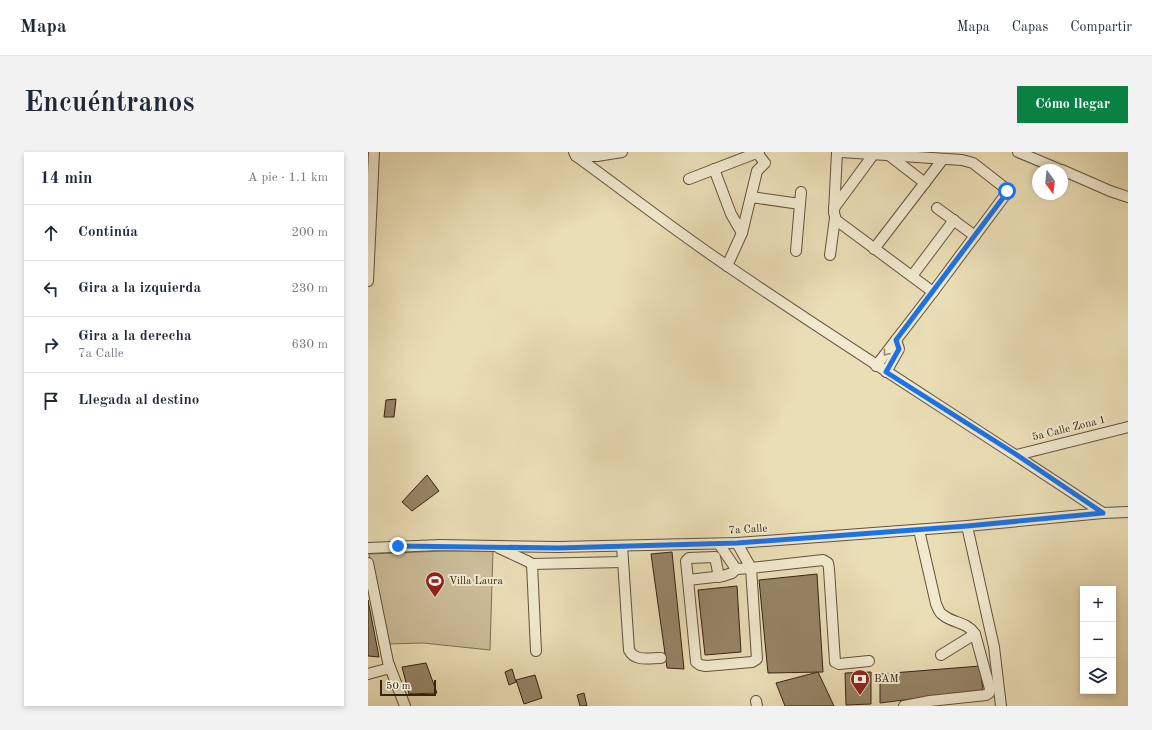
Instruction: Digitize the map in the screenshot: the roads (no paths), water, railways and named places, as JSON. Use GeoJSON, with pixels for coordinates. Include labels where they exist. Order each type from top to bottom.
{"type":"FeatureCollection","features":[{"type":"Feature","properties":{"kind":"street"},"geometry":{"type":"LineString","coordinates":[[368,281],[374,152]]}},
{"type":"Feature","properties":{"kind":"street"},"geometry":{"type":"LineString","coordinates":[[575,154],[597,156],[622,152]]}},
{"type":"Feature","properties":{"kind":"street"},"geometry":{"type":"LineString","coordinates":[[830,255],[837,152]]}},
{"type":"Feature","properties":{"kind":"street"},"geometry":{"type":"LineString","coordinates":[[841,152],[962,160],[973,163],[1007,191],[975,236],[876,366]]}},
{"type":"Feature","properties":{"kind":"street"},"geometry":{"type":"LineString","coordinates":[[1018,152],[1047,164]]}},
{"type":"Feature","properties":{"kind":"street"},"geometry":{"type":"LineString","coordinates":[[689,179],[755,153],[765,163],[757,171],[742,233],[727,266]]}},
{"type":"Feature","properties":{"kind":"street"},"geometry":{"type":"LineString","coordinates":[[575,154],[727,266],[876,366],[1017,455],[1103,513]]}},
{"type":"Feature","properties":{"kind":"street"},"geometry":{"type":"LineString","coordinates":[[834,213],[873,155]]}},
{"type":"Feature","properties":{"kind":"street"},"geometry":{"type":"LineString","coordinates":[[890,156],[924,183]]}},
{"type":"Feature","properties":{"kind":"street"},"geometry":{"type":"LineString","coordinates":[[874,249],[943,159]]}},
{"type":"Feature","properties":{"kind":"street"},"geometry":{"type":"LineString","coordinates":[[714,170],[731,214],[742,233]]}},
{"type":"Feature","properties":{"kind":"street"},"geometry":{"type":"LineString","coordinates":[[1068,173],[1110,191],[1128,197]]}},
{"type":"Feature","properties":{"kind":"street"},"geometry":{"type":"LineString","coordinates":[[796,251],[801,192]]}},
{"type":"Feature","properties":{"kind":"street"},"geometry":{"type":"LineString","coordinates":[[751,197],[800,204]]}},
{"type":"Feature","properties":{"kind":"street"},"geometry":{"type":"LineString","coordinates":[[937,208],[975,236]]}},
{"type":"Feature","properties":{"kind":"street"},"geometry":{"type":"LineString","coordinates":[[834,213],[838,222],[933,292]]}},
{"type":"Feature","properties":{"kind":"street"},"geometry":{"type":"LineString","coordinates":[[912,276],[954,220]]}},
{"type":"Feature","properties":{"kind":"street"},"geometry":{"type":"LineString","coordinates":[[886,372],[899,349],[896,340]]}},
{"type":"Feature","properties":{"kind":"street","name":"5a Calle Zona 1"},"geometry":{"type":"LineString","coordinates":[[1017,455],[1128,427]]}},
{"type":"Feature","properties":{"kind":"street","name":"7a Calle"},"geometry":{"type":"LineString","coordinates":[[368,548],[495,546],[558,548],[719,544],[919,530],[1128,512]]}},
{"type":"Feature","properties":{"kind":"street"},"geometry":{"type":"LineString","coordinates":[[967,526],[994,647],[1001,706]]}},
{"type":"Feature","properties":{"kind":"street"},"geometry":{"type":"LineString","coordinates":[[904,706],[930,701],[986,695],[989,693],[990,689],[976,634],[966,625],[942,615],[939,611],[919,530]]}},
{"type":"Feature","properties":{"kind":"street"},"geometry":{"type":"LineString","coordinates":[[718,577],[716,558],[713,556],[686,559],[696,662],[700,665],[706,666],[752,662],[757,659],[757,655],[751,568],[737,543]]}},
{"type":"Feature","properties":{"kind":"street"},"geometry":{"type":"LineString","coordinates":[[719,544],[736,569]]}},
{"type":"Feature","properties":{"kind":"street"},"geometry":{"type":"LineString","coordinates":[[495,546],[527,560],[532,564],[623,562]]}},
{"type":"Feature","properties":{"kind":"street"},"geometry":{"type":"LineString","coordinates":[[622,546],[629,650],[631,655],[635,657],[661,658]]}},
{"type":"Feature","properties":{"kind":"street"},"geometry":{"type":"LineString","coordinates":[[688,580],[718,577],[732,573],[736,569],[823,560],[828,563],[829,569],[835,662],[839,664],[869,661]]}},
{"type":"Feature","properties":{"kind":"street"},"geometry":{"type":"LineString","coordinates":[[368,563],[390,668],[405,706]]}},
{"type":"Feature","properties":{"kind":"street"},"geometry":{"type":"LineString","coordinates":[[532,564],[536,651]]}},
{"type":"Feature","properties":{"kind":"street"},"geometry":{"type":"LineString","coordinates":[[941,655],[976,634]]}},
{"type":"Feature","properties":{"kind":"street"},"geometry":{"type":"LineString","coordinates":[[368,674],[390,668]]}},
{"type":"Feature","properties":{"kind":"place","name":"Villa Laura"},"geometry":{"type":"Point","coordinates":[435,598]}},
{"type":"Feature","properties":{"kind":"place","name":"BAM"},"geometry":{"type":"Point","coordinates":[860,696]}}]}
